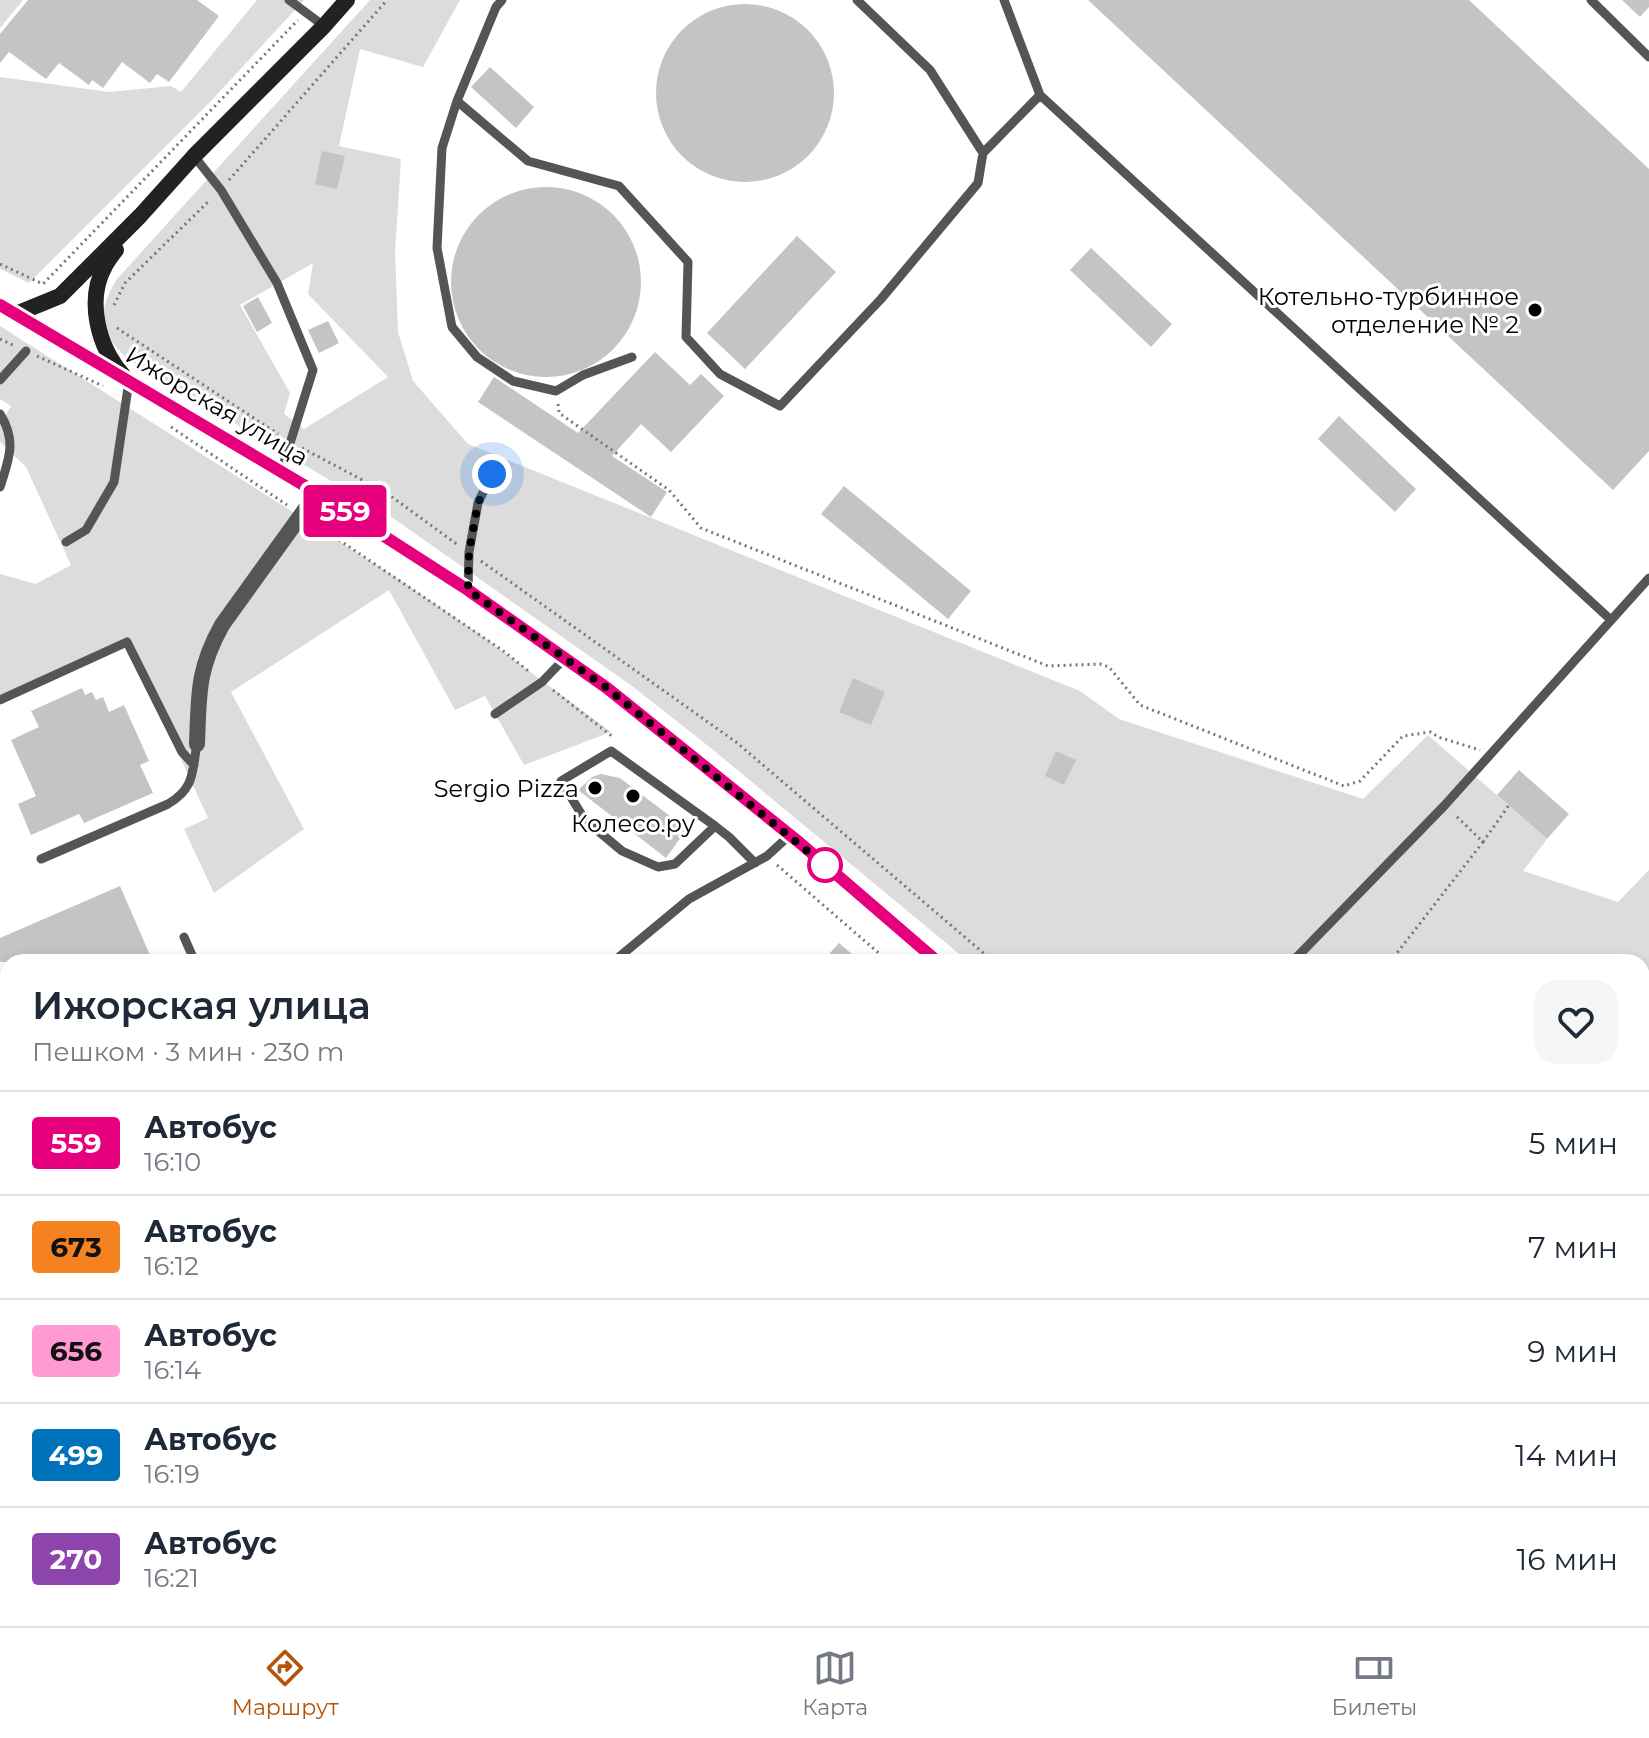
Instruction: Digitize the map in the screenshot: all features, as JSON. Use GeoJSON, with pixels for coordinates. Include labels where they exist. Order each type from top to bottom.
{"type":"FeatureCollection","features":[{"type":"Feature","properties":{"kind":"main road"},"geometry":{"type":"LineString","coordinates":[[16,314],[60,296],[347,0]]}},
{"type":"Feature","properties":{"kind":"main road"},"geometry":{"type":"LineString","coordinates":[[128,390],[100,336],[96,292],[104,267],[140,216]]}},
{"type":"Feature","properties":{"kind":"main road","name":"Ижорская улица"},"geometry":{"type":"LineString","coordinates":[[0,305],[128,390],[317,493],[468,590],[607,688],[790,835],[929,954]]}},
{"type":"Feature","properties":{"kind":"street"},"geometry":{"type":"LineString","coordinates":[[197,744],[200,682],[211,645],[222,625],[317,493]]}},
{"type":"Feature","properties":{"kind":"lane"},"geometry":{"type":"LineString","coordinates":[[289,0],[324,26]]}},
{"type":"Feature","properties":{"kind":"lane"},"geometry":{"type":"LineString","coordinates":[[502,0],[496,7],[457,101],[442,148],[437,248],[452,327],[477,357],[513,381],[556,391],[583,375],[632,357]]}},
{"type":"Feature","properties":{"kind":"lane"},"geometry":{"type":"LineString","coordinates":[[857,0],[930,70],[983,153]]}},
{"type":"Feature","properties":{"kind":"lane"},"geometry":{"type":"LineString","coordinates":[[1004,0],[1040,95],[1611,620]]}},
{"type":"Feature","properties":{"kind":"lane"},"geometry":{"type":"LineString","coordinates":[[1591,0],[1649,57]]}},
{"type":"Feature","properties":{"kind":"lane"},"geometry":{"type":"LineString","coordinates":[[457,101],[528,161],[619,186],[688,262],[686,337],[720,374],[780,406],[881,299],[978,183],[983,153],[1040,95]]}},
{"type":"Feature","properties":{"kind":"lane"},"geometry":{"type":"LineString","coordinates":[[194,156],[221,190],[277,283],[313,370],[281,472]]}},
{"type":"Feature","properties":{"kind":"lane"},"geometry":{"type":"LineString","coordinates":[[0,380],[26,351]]}},
{"type":"Feature","properties":{"kind":"lane"},"geometry":{"type":"LineString","coordinates":[[66,542],[86,530],[114,482],[128,390]]}},
{"type":"Feature","properties":{"kind":"lane"},"geometry":{"type":"LineString","coordinates":[[0,414],[8,427],[10,453],[0,487]]}},
{"type":"Feature","properties":{"kind":"lane"},"geometry":{"type":"LineString","coordinates":[[468,590],[469,552],[478,503],[492,474]]}},
{"type":"Feature","properties":{"kind":"lane"},"geometry":{"type":"LineString","coordinates":[[1300,954],[1444,806],[1649,578]]}},
{"type":"Feature","properties":{"kind":"lane"},"geometry":{"type":"LineString","coordinates":[[0,700],[127,642],[182,752],[194,765]]}},
{"type":"Feature","properties":{"kind":"lane"},"geometry":{"type":"LineString","coordinates":[[495,714],[542,682],[565,658]]}},
{"type":"Feature","properties":{"kind":"lane"},"geometry":{"type":"LineString","coordinates":[[41,859],[180,797],[189,786],[197,744]]}},
{"type":"Feature","properties":{"kind":"lane"},"geometry":{"type":"LineString","coordinates":[[715,826],[675,864],[658,867],[622,851],[585,820],[561,781],[611,751],[715,826],[755,863]]}},
{"type":"Feature","properties":{"kind":"lane"},"geometry":{"type":"LineString","coordinates":[[623,954],[689,899],[767,856],[790,835]]}},
{"type":"Feature","properties":{"kind":"lane"},"geometry":{"type":"LineString","coordinates":[[184,937],[191,954]]}},
{"type":"Feature","properties":{"kind":"path"},"geometry":{"type":"LineString","coordinates":[[0,264],[43,284],[306,12]]}},
{"type":"Feature","properties":{"kind":"path"},"geometry":{"type":"LineString","coordinates":[[0,339],[128,390]]}},
{"type":"Feature","properties":{"kind":"path"},"geometry":{"type":"LineString","coordinates":[[556,391],[559,413],[669,490],[701,528],[1048,666],[1100,664],[1109,667],[1140,705],[1344,786],[1360,781],[1403,736],[1431,732],[1491,754]]}},
{"type":"Feature","properties":{"kind":"path"},"geometry":{"type":"LineString","coordinates":[[164,423],[502,650],[615,738]]}},
{"type":"Feature","properties":{"kind":"path"},"geometry":{"type":"LineString","coordinates":[[1396,954],[1509,805]]}},
{"type":"Feature","properties":{"kind":"path"},"geometry":{"type":"LineString","coordinates":[[1444,806],[1483,842]]}},
{"type":"Feature","properties":{"kind":"path"},"geometry":{"type":"LineString","coordinates":[[767,856],[880,954]]}},
{"type":"Feature","properties":{"kind":"shaded area"},"geometry":{"type":"Polygon","coordinates":[[[0,0],[23,0],[0,28],[0,0]]]}},
{"type":"Feature","properties":{"kind":"shaded area"},"geometry":{"type":"Polygon","coordinates":[[[257,0],[304,0],[211,101],[29,283],[0,269],[0,77],[109,92],[171,86],[181,92],[257,0]]]}},
{"type":"Feature","properties":{"kind":"shaded area"},"geometry":{"type":"Polygon","coordinates":[[[370,0],[460,0],[423,67],[360,49],[339,146],[401,159],[395,252],[398,332],[413,381],[468,444],[1080,691],[1119,719],[1363,799],[1428,735],[1547,839],[1523,871],[1618,902],[1649,870],[1649,954],[959,954],[632,686],[390,516],[130,361],[112,342],[104,323],[110,291],[117,279],[370,0]],[[313,263],[240,305],[290,393],[284,414],[304,429],[388,377],[308,294],[313,263]]]}},
{"type":"Feature","properties":{"kind":"shaded area"},"geometry":{"type":"Polygon","coordinates":[[[0,326],[403,582],[478,633],[611,732],[524,765],[485,696],[455,710],[389,590],[231,692],[304,829],[214,893],[184,829],[208,818],[127,642],[0,700],[0,574],[36,584],[71,565],[26,467],[0,442],[0,424],[11,406],[0,399],[0,326]]]}},
{"type":"Feature","properties":{"kind":"building"},"geometry":{"type":"Polygon","coordinates":[[[28,0],[197,0],[219,16],[169,82],[157,74],[150,83],[122,62],[103,88],[92,80],[89,85],[59,63],[46,79],[9,52],[0,63],[0,34],[28,0]]]}},
{"type":"Feature","properties":{"kind":"building","name":"Котельно-турбинное отделение № 2"},"geometry":{"type":"Polygon","coordinates":[[[1088,0],[1469,0],[1649,169],[1649,451],[1613,490],[1088,0]]]}},
{"type":"Feature","properties":{"kind":"building"},"geometry":{"type":"Polygon","coordinates":[[[1622,0],[1649,0],[1649,7],[1640,17],[1622,0]]]}},
{"type":"Feature","properties":{"kind":"building"},"geometry":{"type":"Polygon","coordinates":[[[745,4],[779,11],[808,30],[827,59],[834,93],[827,127],[808,156],[779,175],[745,182],[711,175],[682,156],[663,127],[656,93],[663,59],[682,30],[711,11],[745,4]]]}},
{"type":"Feature","properties":{"kind":"building"},"geometry":{"type":"Polygon","coordinates":[[[490,67],[534,107],[516,128],[471,87],[490,67]]]}},
{"type":"Feature","properties":{"kind":"building"},"geometry":{"type":"Polygon","coordinates":[[[322,151],[345,156],[337,189],[315,184],[322,151]]]}},
{"type":"Feature","properties":{"kind":"building"},"geometry":{"type":"Polygon","coordinates":[[[546,187],[582,194],[613,215],[634,246],[641,282],[634,318],[613,349],[582,370],[546,377],[510,370],[479,349],[458,318],[451,282],[458,246],[479,215],[510,194],[546,187]]]}},
{"type":"Feature","properties":{"kind":"building"},"geometry":{"type":"Polygon","coordinates":[[[797,236],[836,272],[745,369],[707,333],[797,236]]]}},
{"type":"Feature","properties":{"kind":"building"},"geometry":{"type":"Polygon","coordinates":[[[1091,248],[1172,324],[1151,347],[1070,270],[1091,248]]]}},
{"type":"Feature","properties":{"kind":"building"},"geometry":{"type":"Polygon","coordinates":[[[258,297],[272,323],[257,332],[243,306],[258,297]]]}},
{"type":"Feature","properties":{"kind":"building"},"geometry":{"type":"Polygon","coordinates":[[[328,321],[339,343],[319,353],[308,330],[328,321]]]}},
{"type":"Feature","properties":{"kind":"building"},"geometry":{"type":"Polygon","coordinates":[[[655,352],[690,385],[701,374],[724,396],[671,452],[641,424],[612,456],[667,492],[651,517],[478,402],[494,377],[578,433],[655,352]]]}},
{"type":"Feature","properties":{"kind":"building"},"geometry":{"type":"Polygon","coordinates":[[[1339,416],[1416,489],[1395,512],[1318,439],[1339,416]]]}},
{"type":"Feature","properties":{"kind":"building"},"geometry":{"type":"Polygon","coordinates":[[[844,486],[971,591],[948,619],[821,514],[844,486]]]}},
{"type":"Feature","properties":{"kind":"building"},"geometry":{"type":"Polygon","coordinates":[[[853,678],[885,692],[871,725],[839,712],[853,678]]]}},
{"type":"Feature","properties":{"kind":"building"},"geometry":{"type":"Polygon","coordinates":[[[82,688],[85,695],[92,692],[96,700],[103,697],[109,712],[124,705],[149,761],[140,765],[153,793],[84,823],[79,814],[31,835],[18,804],[36,796],[11,740],[39,727],[31,711],[82,688]]]}},
{"type":"Feature","properties":{"kind":"building"},"geometry":{"type":"Polygon","coordinates":[[[1056,751],[1076,760],[1064,785],[1045,776],[1056,751]]]}},
{"type":"Feature","properties":{"kind":"building"},"geometry":{"type":"Polygon","coordinates":[[[1519,770],[1569,814],[1547,839],[1497,795],[1519,770]]]}},
{"type":"Feature","properties":{"kind":"building"},"geometry":{"type":"Polygon","coordinates":[[[601,774],[620,778],[687,829],[666,858],[578,790],[592,777],[601,774]]]}},
{"type":"Feature","properties":{"kind":"building"},"geometry":{"type":"Polygon","coordinates":[[[120,886],[150,954],[0,954],[0,938],[120,886]]]}},
{"type":"Feature","properties":{"kind":"building"},"geometry":{"type":"Polygon","coordinates":[[[839,943],[852,954],[829,954],[839,943]]]}},
{"type":"Feature","properties":{"kind":"bus line","name":"559"},"geometry":{"type":"LineString","coordinates":[[0,305],[317,493],[468,590],[607,688],[800,843],[929,954]]}},
{"type":"Feature","properties":{"kind":"place","name":"Котельно-турбинное отделение № 2"},"geometry":{"type":"Point","coordinates":[1535,310]}},
{"type":"Feature","properties":{"kind":"place","name":"Sergio Pizza"},"geometry":{"type":"Point","coordinates":[595,788]}},
{"type":"Feature","properties":{"kind":"place","name":"Колесо.ру"},"geometry":{"type":"Point","coordinates":[633,796]}},
{"type":"Feature","properties":{"kind":"route"},"geometry":{"type":"LineString","coordinates":[[492,474],[478,503],[469,552],[468,590],[607,688],[825,865]]}}]}
